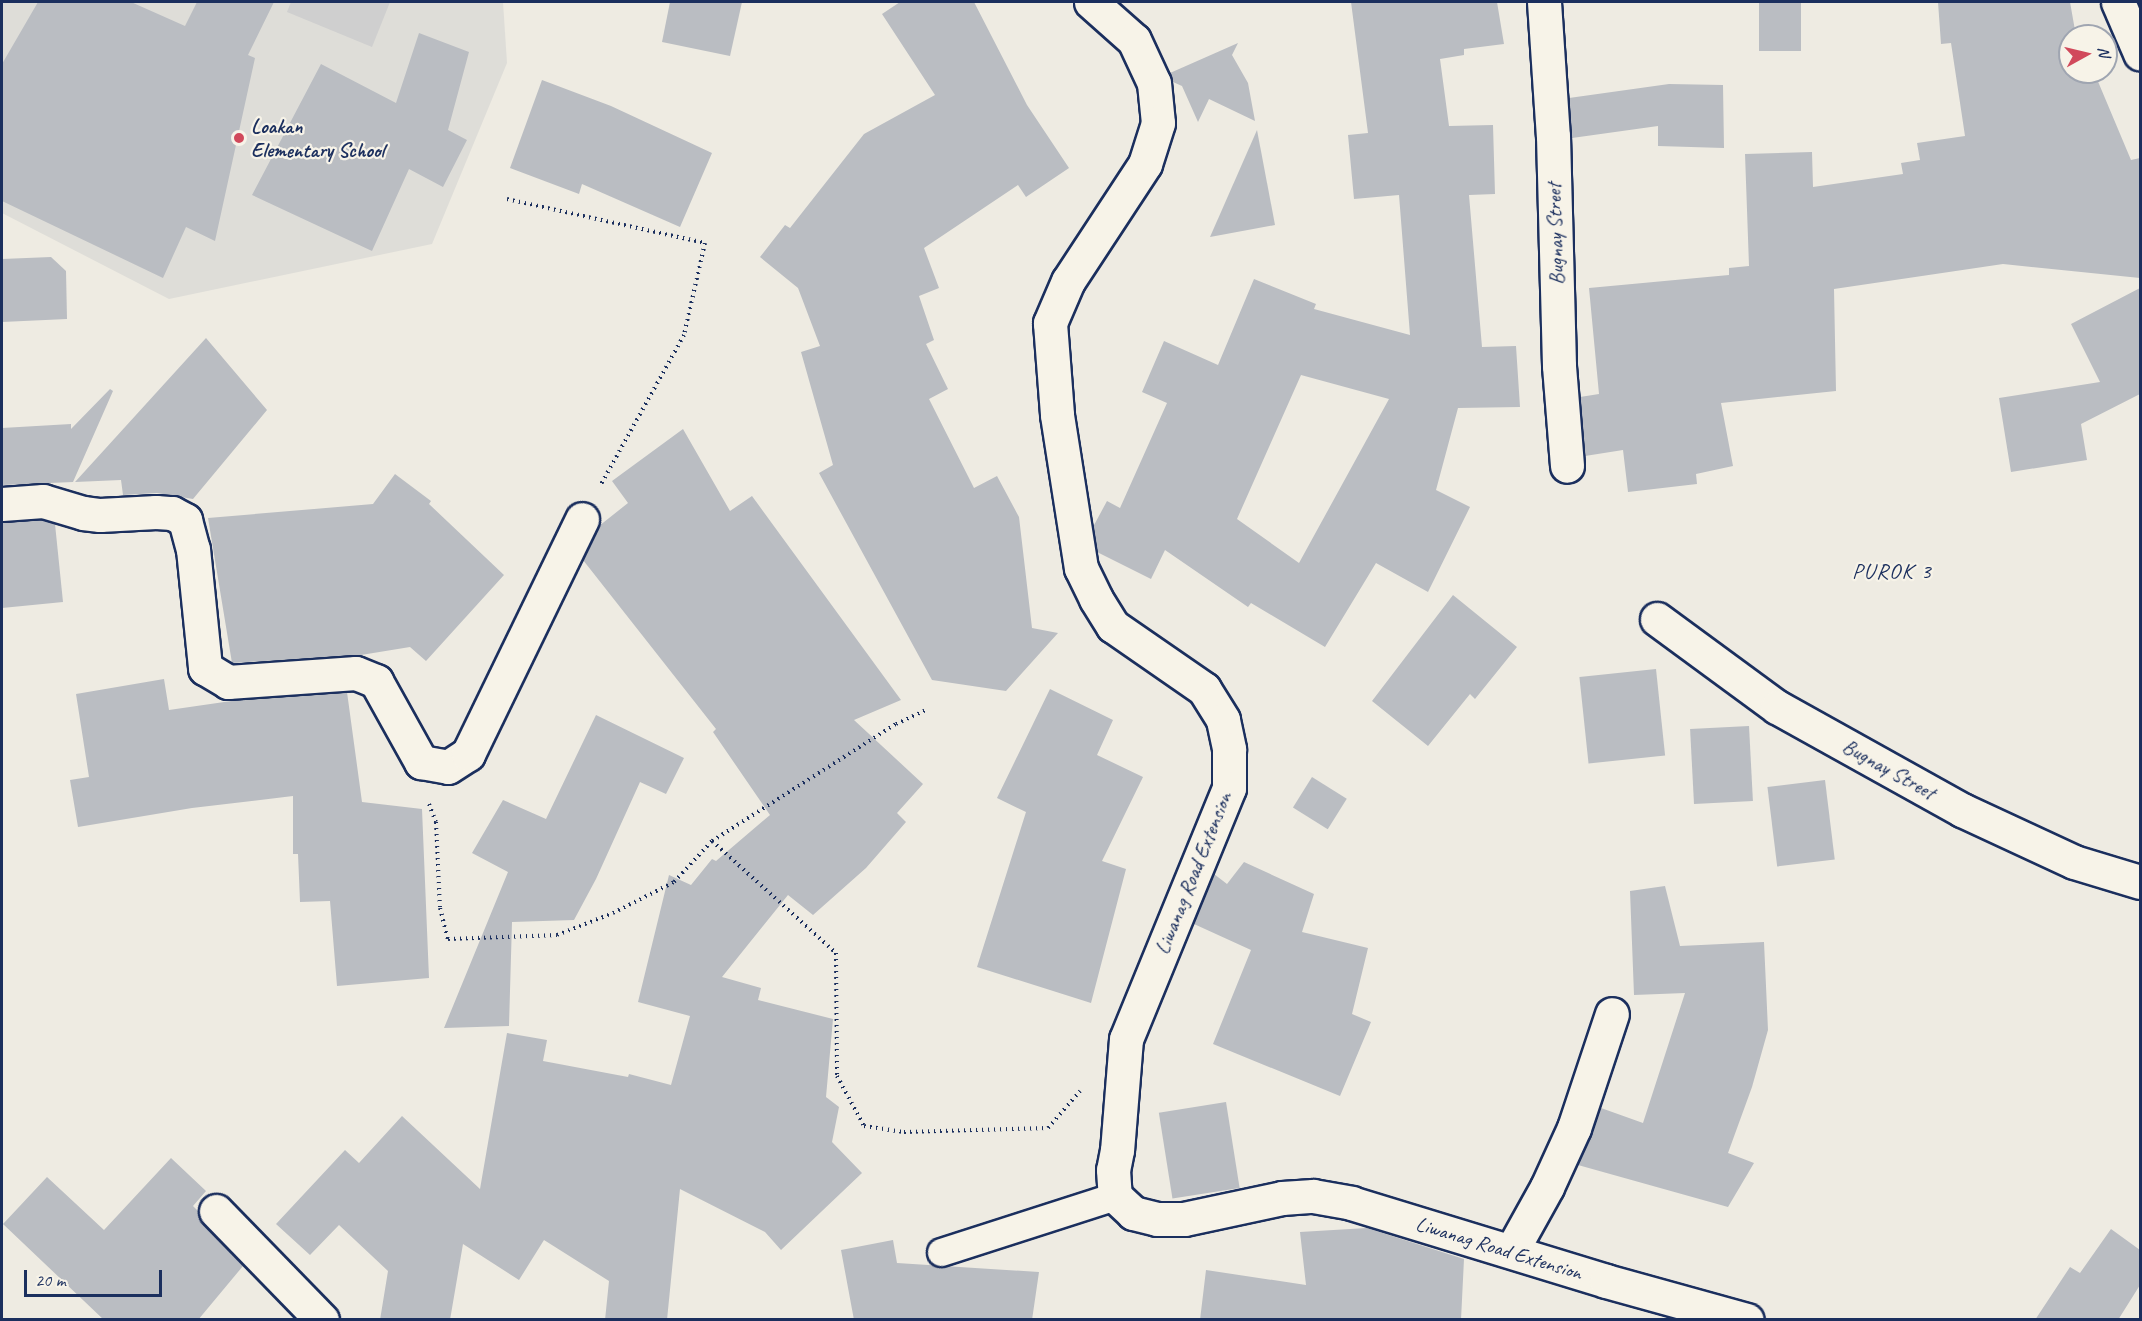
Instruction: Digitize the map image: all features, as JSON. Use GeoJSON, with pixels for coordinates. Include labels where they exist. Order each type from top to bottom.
{"type":"FeatureCollection","features":[{"type":"Feature","properties":{"kind":"street","name":"Liwanag Road Extension"},"geometry":{"type":"LineString","coordinates":[[1090,2],[1134,40],[1154,83],[1158,123],[1145,164],[1068,281],[1050,323],[1058,415],[1081,568],[1096,599],[1113,626],[1204,689],[1223,720],[1229,749],[1229,788],[1126,1039],[1117,1150],[1113,1170],[1116,1196],[1122,1205],[1133,1214],[1157,1219],[1184,1219],[1282,1198],[1313,1196],[1351,1203],[1512,1250],[1606,1281],[1748,1320]]}},
{"type":"Feature","properties":{"kind":"street","name":"Bugnay Street"},"geometry":{"type":"LineString","coordinates":[[1544,2],[1553,136],[1559,366],[1567,466]]}},
{"type":"Feature","properties":{"kind":"street"},"geometry":{"type":"LineString","coordinates":[[2118,2],[2140,49]]}},
{"type":"Feature","properties":{"kind":"street"},"geometry":{"type":"LineString","coordinates":[[2,504],[43,501],[83,513],[100,515],[172,513],[185,520],[193,549],[205,668],[228,682],[356,673],[376,681],[421,762],[448,767],[468,754],[582,519]]}},
{"type":"Feature","properties":{"kind":"street","name":"Bugnay Street"},"geometry":{"type":"LineString","coordinates":[[1657,619],[1777,707],[1962,810],[2074,862],[2140,882]]}},
{"type":"Feature","properties":{"kind":"street"},"geometry":{"type":"LineString","coordinates":[[1512,1250],[1547,1187],[1574,1128],[1612,1014]]}},
{"type":"Feature","properties":{"kind":"street"},"geometry":{"type":"LineString","coordinates":[[216,1211],[322,1320]]}},
{"type":"Feature","properties":{"kind":"lane"},"geometry":{"type":"LineString","coordinates":[[941,1252],[1116,1196]]}},
{"type":"Feature","properties":{"kind":"path"},"geometry":{"type":"LineString","coordinates":[[507,199],[705,243],[684,335],[582,519]]}},
{"type":"Feature","properties":{"kind":"path"},"geometry":{"type":"LineString","coordinates":[[421,762],[426,797],[436,822],[440,908],[448,939],[556,935],[613,913],[674,882],[712,842],[896,724],[927,709]]}},
{"type":"Feature","properties":{"kind":"path"},"geometry":{"type":"LineString","coordinates":[[712,842],[836,953],[837,1076],[864,1126],[904,1132],[1048,1128],[1126,1039]]}},
{"type":"Feature","properties":{"kind":"shaded area","name":"Loakan Elementary School"},"geometry":{"type":"Polygon","coordinates":[[[2,2],[503,2],[507,63],[432,244],[169,299],[2,213],[2,2]]]}},
{"type":"Feature","properties":{"kind":"shaded area"},"geometry":{"type":"Polygon","coordinates":[[[291,2],[390,2],[372,47],[287,12],[291,2]]]}},
{"type":"Feature","properties":{"kind":"building"},"geometry":{"type":"Polygon","coordinates":[[[38,2],[131,2],[185,26],[197,2],[274,2],[248,55],[255,58],[215,241],[186,227],[163,278],[2,201],[2,64],[38,2]]]}},
{"type":"Feature","properties":{"kind":"building"},"geometry":{"type":"Polygon","coordinates":[[[670,2],[742,2],[730,56],[662,42],[670,2]]]}},
{"type":"Feature","properties":{"kind":"building"},"geometry":{"type":"Polygon","coordinates":[[[900,2],[974,2],[1027,105],[1069,168],[1026,197],[1018,185],[924,248],[939,288],[919,296],[934,340],[926,344],[948,389],[929,399],[974,488],[997,476],[1019,517],[1032,628],[1058,633],[1006,691],[932,680],[819,473],[833,465],[801,352],[820,346],[798,288],[760,257],[785,225],[790,228],[864,134],[935,95],[882,14],[900,2]]]}},
{"type":"Feature","properties":{"kind":"building"},"geometry":{"type":"Polygon","coordinates":[[[1351,2],[1497,2],[1504,44],[1464,49],[1464,55],[1440,59],[1449,126],[1493,125],[1495,194],[1469,195],[1482,347],[1516,346],[1520,407],[1458,408],[1436,490],[1470,507],[1428,592],[1376,563],[1325,647],[1251,603],[1248,607],[1165,550],[1151,579],[1097,552],[1093,527],[1107,501],[1120,508],[1167,403],[1142,392],[1164,341],[1218,365],[1254,279],[1316,304],[1314,309],[1410,335],[1399,195],[1354,199],[1348,135],[1368,133],[1351,2]],[[1301,375],[1237,519],[1299,563],[1389,399],[1301,375]]]}},
{"type":"Feature","properties":{"kind":"building"},"geometry":{"type":"Polygon","coordinates":[[[1759,2],[1801,2],[1801,51],[1759,51],[1759,2]]]}},
{"type":"Feature","properties":{"kind":"building"},"geometry":{"type":"Polygon","coordinates":[[[1938,2],[2070,2],[2074,24],[2058,24],[2058,84],[2099,84],[2131,160],[2140,158],[2140,278],[2003,264],[1834,289],[1836,391],[1721,403],[1733,466],[1696,474],[1697,484],[1628,492],[1623,450],[1585,456],[1580,397],[1599,394],[1589,288],[1729,275],[1729,268],[1749,266],[1745,154],[1812,152],[1813,187],[1903,174],[1901,163],[1920,160],[1917,143],[1965,136],[1951,43],[1941,44],[1938,2]]]}},
{"type":"Feature","properties":{"kind":"building"},"geometry":{"type":"Polygon","coordinates":[[[419,33],[469,52],[448,130],[467,140],[443,187],[409,169],[372,251],[252,195],[321,64],[396,103],[419,33]]]}},
{"type":"Feature","properties":{"kind":"building"},"geometry":{"type":"Polygon","coordinates":[[[1238,43],[1232,55],[1248,83],[1255,121],[1209,99],[1198,122],[1182,86],[1173,82],[1170,73],[1238,43]]]}},
{"type":"Feature","properties":{"kind":"building"},"geometry":{"type":"Polygon","coordinates":[[[542,80],[611,106],[712,153],[680,227],[582,184],[579,194],[510,168],[542,80]]]}},
{"type":"Feature","properties":{"kind":"building"},"geometry":{"type":"Polygon","coordinates":[[[1669,84],[1723,85],[1724,148],[1658,146],[1658,126],[1572,138],[1569,98],[1669,84]]]}},
{"type":"Feature","properties":{"kind":"building"},"geometry":{"type":"Polygon","coordinates":[[[1257,130],[1275,225],[1210,237],[1257,130]]]}},
{"type":"Feature","properties":{"kind":"building"},"geometry":{"type":"Polygon","coordinates":[[[51,257],[66,271],[67,319],[2,322],[2,259],[51,257]]]}},
{"type":"Feature","properties":{"kind":"building"},"geometry":{"type":"Polygon","coordinates":[[[2140,288],[2140,394],[2081,424],[2087,460],[2011,472],[1999,398],[2100,382],[2071,324],[2140,288]]]}},
{"type":"Feature","properties":{"kind":"building"},"geometry":{"type":"Polygon","coordinates":[[[206,338],[267,410],[193,499],[157,493],[123,495],[121,480],[75,482],[206,338]]]}},
{"type":"Feature","properties":{"kind":"building"},"geometry":{"type":"Polygon","coordinates":[[[110,389],[113,391],[73,482],[2,485],[2,428],[71,424],[71,429],[110,389]]]}},
{"type":"Feature","properties":{"kind":"building"},"geometry":{"type":"Polygon","coordinates":[[[683,429],[730,511],[752,496],[901,700],[854,720],[923,784],[897,813],[906,822],[866,868],[813,915],[788,895],[722,977],[761,988],[758,1000],[833,1019],[826,1097],[839,1107],[832,1142],[862,1173],[781,1250],[765,1232],[680,1189],[667,1320],[605,1320],[609,1281],[544,1240],[519,1280],[463,1244],[450,1320],[380,1320],[388,1271],[339,1225],[310,1255],[276,1224],[345,1150],[359,1163],[402,1116],[480,1189],[507,1033],[547,1040],[543,1061],[628,1077],[629,1074],[671,1085],[690,1016],[638,1002],[669,875],[691,885],[712,859],[716,861],[770,815],[713,732],[716,729],[583,560],[599,526],[628,503],[612,481],[683,429]]]}},
{"type":"Feature","properties":{"kind":"building"},"geometry":{"type":"Polygon","coordinates":[[[395,474],[431,501],[429,504],[504,575],[426,661],[410,647],[361,655],[232,663],[208,518],[373,504],[395,474]]]}},
{"type":"Feature","properties":{"kind":"building"},"geometry":{"type":"Polygon","coordinates":[[[41,520],[55,524],[63,602],[2,608],[2,522],[41,520]]]}},
{"type":"Feature","properties":{"kind":"building"},"geometry":{"type":"Polygon","coordinates":[[[1453,595],[1517,647],[1475,699],[1470,694],[1428,746],[1372,701],[1453,595]]]}},
{"type":"Feature","properties":{"kind":"building"},"geometry":{"type":"Polygon","coordinates":[[[1656,669],[1665,756],[1589,764],[1579,677],[1656,669]]]}},
{"type":"Feature","properties":{"kind":"building"},"geometry":{"type":"Polygon","coordinates":[[[164,679],[169,710],[238,700],[347,692],[362,802],[422,809],[429,978],[337,986],[330,901],[300,902],[298,854],[293,854],[293,796],[192,808],[78,827],[70,780],[89,777],[76,694],[164,679]]]}},
{"type":"Feature","properties":{"kind":"building"},"geometry":{"type":"Polygon","coordinates":[[[1050,689],[1113,720],[1097,755],[1143,777],[1102,861],[1126,869],[1091,1003],[977,967],[1026,812],[997,798],[1050,689]]]}},
{"type":"Feature","properties":{"kind":"building"},"geometry":{"type":"Polygon","coordinates":[[[596,715],[684,758],[666,794],[640,782],[596,879],[574,920],[512,922],[509,1026],[444,1028],[508,872],[472,853],[503,800],[546,819],[596,715]]]}},
{"type":"Feature","properties":{"kind":"building"},"geometry":{"type":"Polygon","coordinates":[[[1749,726],[1753,801],[1694,804],[1690,729],[1749,726]]]}},
{"type":"Feature","properties":{"kind":"building"},"geometry":{"type":"Polygon","coordinates":[[[1312,777],[1347,799],[1328,829],[1293,808],[1312,777]]]}},
{"type":"Feature","properties":{"kind":"building"},"geometry":{"type":"Polygon","coordinates":[[[1825,780],[1835,859],[1777,866],[1767,787],[1825,780]]]}},
{"type":"Feature","properties":{"kind":"building"},"geometry":{"type":"Polygon","coordinates":[[[1244,862],[1314,894],[1302,932],[1368,948],[1352,1014],[1371,1022],[1340,1096],[1213,1044],[1251,950],[1194,924],[1214,874],[1227,884],[1244,862]]]}},
{"type":"Feature","properties":{"kind":"building"},"geometry":{"type":"Polygon","coordinates":[[[1665,886],[1680,946],[1764,942],[1768,1030],[1752,1087],[1728,1153],[1754,1163],[1728,1207],[1578,1165],[1601,1108],[1643,1123],[1685,993],[1634,995],[1630,891],[1665,886]]]}},
{"type":"Feature","properties":{"kind":"building"},"geometry":{"type":"Polygon","coordinates":[[[1226,1102],[1240,1188],[1172,1199],[1159,1113],[1226,1102]]]}},
{"type":"Feature","properties":{"kind":"building"},"geometry":{"type":"Polygon","coordinates":[[[171,1158],[206,1191],[193,1206],[198,1211],[203,1224],[243,1266],[198,1320],[104,1320],[3,1224],[47,1177],[104,1230],[171,1158]]]}},
{"type":"Feature","properties":{"kind":"building"},"geometry":{"type":"Polygon","coordinates":[[[1367,1228],[1464,1259],[1461,1320],[1200,1320],[1206,1270],[1306,1285],[1300,1232],[1367,1228]]]}},
{"type":"Feature","properties":{"kind":"building"},"geometry":{"type":"Polygon","coordinates":[[[2111,1229],[2140,1250],[2140,1285],[2118,1320],[2035,1320],[2070,1267],[2080,1273],[2111,1229]]]}},
{"type":"Feature","properties":{"kind":"building"},"geometry":{"type":"Polygon","coordinates":[[[893,1240],[897,1263],[1039,1272],[1032,1320],[854,1320],[841,1250],[893,1240]]]}},
{"type":"Feature","properties":{"kind":"place","name":"Loakan Elementary School"},"geometry":{"type":"Point","coordinates":[239,138]}},
{"type":"Feature","properties":{"kind":"district","name":"PUROK 3"},"geometry":{"type":"Point","coordinates":[1892,572]}}]}
